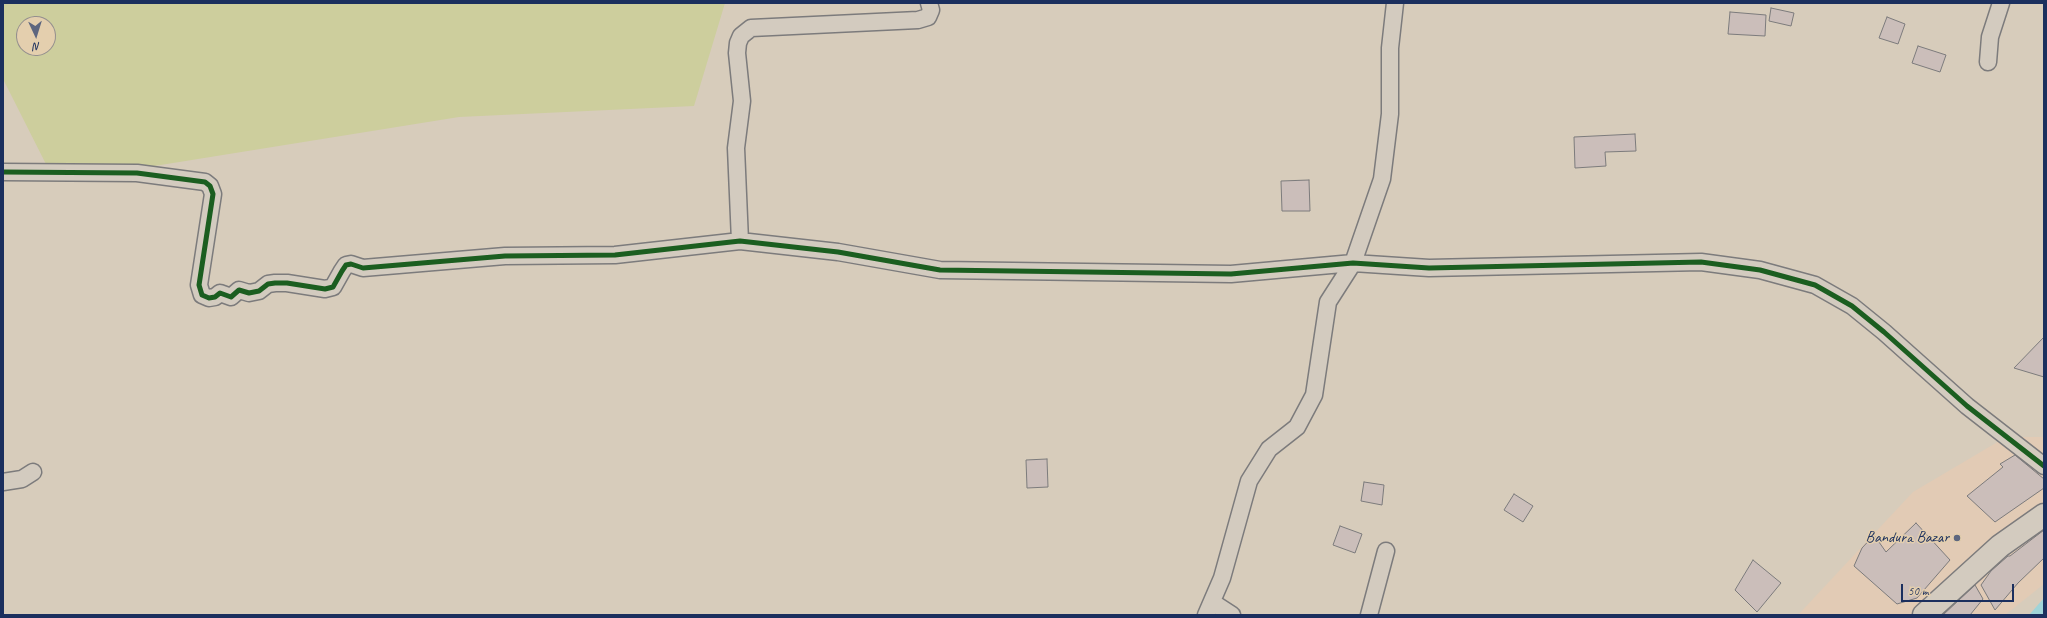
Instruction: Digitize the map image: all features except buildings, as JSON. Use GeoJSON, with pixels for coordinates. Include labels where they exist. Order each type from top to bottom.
{"type":"FeatureCollection","features":[{"type":"Feature","properties":{"kind":"street"},"geometry":{"type":"LineString","coordinates":[[740,241],[736,148],[742,101],[737,53],[738,43],[741,36],[751,28],[918,20],[928,17],[930,10],[929,3]]}},
{"type":"Feature","properties":{"kind":"street"},"geometry":{"type":"LineString","coordinates":[[1232,615],[1209,609],[1222,578],[1249,481],[1269,449],[1297,427],[1314,395],[1328,302],[1353,263],[1382,179],[1390,114],[1390,48],[1395,3]]}},
{"type":"Feature","properties":{"kind":"street"},"geometry":{"type":"LineString","coordinates":[[1988,62],[1990,37],[2001,3]]}},
{"type":"Feature","properties":{"kind":"street"},"geometry":{"type":"LineString","coordinates":[[3,172],[137,173],[205,182],[210,186],[213,194],[199,285],[202,295],[209,298],[216,297],[220,293],[231,297],[239,290],[249,293],[259,291],[268,284],[287,283],[325,289],[333,287],[346,265],[350,264],[363,268],[505,256],[615,255],[740,241],[838,252],[940,270],[1231,274],[1353,263],[1429,268],[1701,262],[1760,270],[1816,285],[1857,310],[1967,406],[2044,466]]}},
{"type":"Feature","properties":{"kind":"street"},"geometry":{"type":"LineString","coordinates":[[3,482],[22,479],[33,472]]}},
{"type":"Feature","properties":{"kind":"street"},"geometry":{"type":"LineString","coordinates":[[1924,615],[2000,546],[2044,515]]}},
{"type":"Feature","properties":{"kind":"street"},"geometry":{"type":"LineString","coordinates":[[1369,615],[1386,551]]}},
{"type":"Feature","properties":{"kind":"shaded area","name":"Bandura Bazar"},"geometry":{"type":"Polygon","coordinates":[[[2006,437],[2044,437],[2044,584],[2005,615],[1798,615],[1913,492],[2006,437]]]}},
{"type":"Feature","properties":{"kind":"green space"},"geometry":{"type":"Polygon","coordinates":[[[3,3],[725,3],[694,106],[459,117],[55,182],[3,79],[3,3]]]}},
{"type":"Feature","properties":{"kind":"water"},"geometry":{"type":"Polygon","coordinates":[[[2044,598],[2044,615],[2029,615],[2044,598]]]}},
{"type":"Feature","properties":{"kind":"cycle path"},"geometry":{"type":"LineString","coordinates":[[3,172],[137,173],[205,182],[210,186],[213,194],[199,285],[202,295],[209,298],[215,297],[220,293],[231,297],[239,290],[249,293],[259,291],[268,284],[275,283],[287,283],[325,289],[333,287],[346,265],[351,264],[363,268],[505,256],[615,255],[740,241],[838,252],[940,270],[1231,274],[1353,263],[1429,268],[1701,262],[1760,270],[1815,285],[1852,306],[1884,332],[1967,406],[2044,466]]}},
{"type":"Feature","properties":{"kind":"place","name":"Bandura Bazar"},"geometry":{"type":"Point","coordinates":[1957,538]}}]}
